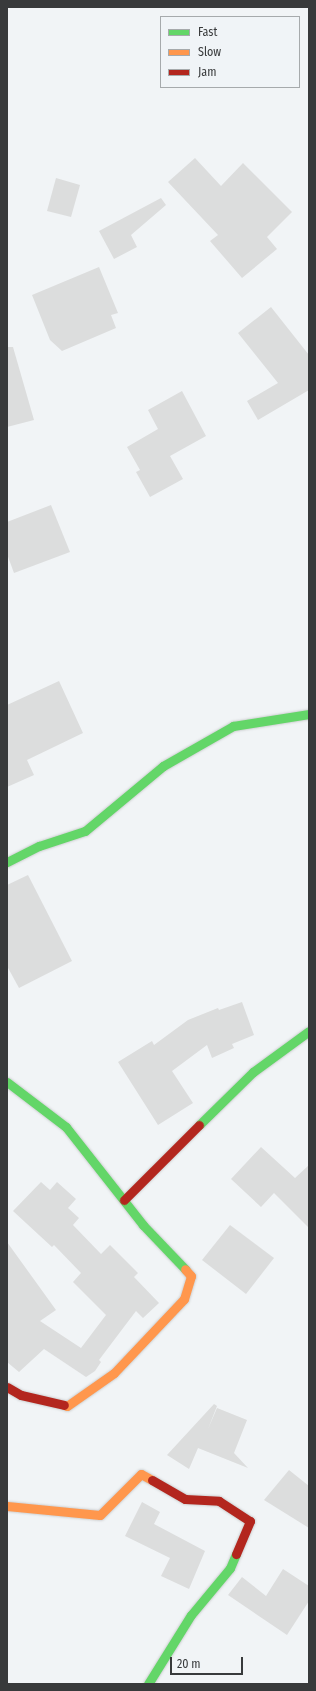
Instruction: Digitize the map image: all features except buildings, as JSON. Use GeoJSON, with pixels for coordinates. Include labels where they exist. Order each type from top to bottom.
{"type":"FeatureCollection","features":[{"type":"Feature","properties":{"kind":"street"},"geometry":{"type":"LineString","coordinates":[[7,862],[39,846],[85,831],[163,766],[233,726],[309,714]]}},
{"type":"Feature","properties":{"kind":"street"},"geometry":{"type":"LineString","coordinates":[[124,1200],[253,1072],[309,1031]]}},
{"type":"Feature","properties":{"kind":"street"},"geometry":{"type":"LineString","coordinates":[[7,1082],[66,1127],[144,1225],[191,1276],[184,1299],[114,1372],[67,1406],[21,1395],[7,1387]]}},
{"type":"Feature","properties":{"kind":"street"},"geometry":{"type":"LineString","coordinates":[[7,1506],[100,1515],[141,1474],[186,1499],[218,1501],[250,1521],[230,1568],[191,1615],[148,1684]]}},
{"type":"Feature","properties":{"kind":"traffic: fast"},"geometry":{"type":"LineString","coordinates":[[7,862],[39,846],[85,831],[163,766],[233,726],[309,714]]}},
{"type":"Feature","properties":{"kind":"traffic: fast"},"geometry":{"type":"LineString","coordinates":[[199,1125],[253,1072],[309,1031]]}},
{"type":"Feature","properties":{"kind":"traffic: fast"},"geometry":{"type":"LineString","coordinates":[[7,1082],[66,1127],[143,1225],[185,1269]]}},
{"type":"Feature","properties":{"kind":"traffic: fast"},"geometry":{"type":"LineString","coordinates":[[148,1684],[191,1615],[230,1568],[236,1554]]}},
{"type":"Feature","properties":{"kind":"traffic: slow"},"geometry":{"type":"LineString","coordinates":[[64,1405],[67,1406],[114,1373],[184,1299],[191,1276],[185,1269]]}},
{"type":"Feature","properties":{"kind":"traffic: slow"},"geometry":{"type":"LineString","coordinates":[[7,1506],[100,1515],[141,1474],[152,1480]]}},
{"type":"Feature","properties":{"kind":"traffic: jam"},"geometry":{"type":"LineString","coordinates":[[124,1200],[199,1125]]}},
{"type":"Feature","properties":{"kind":"traffic: jam"},"geometry":{"type":"LineString","coordinates":[[7,1387],[21,1395],[64,1405]]}},
{"type":"Feature","properties":{"kind":"traffic: jam"},"geometry":{"type":"LineString","coordinates":[[152,1480],[185,1499],[219,1501],[250,1521],[236,1554]]}}]}
